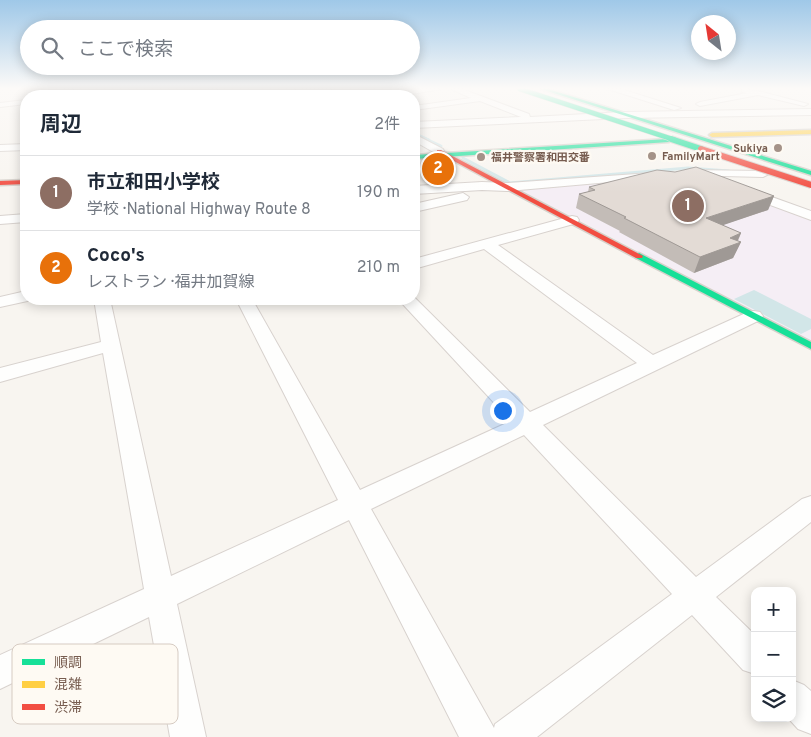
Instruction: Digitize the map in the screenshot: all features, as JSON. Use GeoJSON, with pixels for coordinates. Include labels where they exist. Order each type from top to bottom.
{"type":"FeatureCollection","features":[{"type":"Feature","properties":{"kind":"main road"},"geometry":{"type":"LineString","coordinates":[[613,123],[811,190]]}},
{"type":"Feature","properties":{"kind":"main road"},"geometry":{"type":"LineString","coordinates":[[624,123],[811,185]]}},
{"type":"Feature","properties":{"kind":"main road"},"geometry":{"type":"LineString","coordinates":[[640,123],[811,179]]}},
{"type":"Feature","properties":{"kind":"main road"},"geometry":{"type":"LineString","coordinates":[[651,123],[811,174]]}},
{"type":"Feature","properties":{"kind":"main road"},"geometry":{"type":"LineString","coordinates":[[661,140],[691,136],[811,132]]}},
{"type":"Feature","properties":{"kind":"main road"},"geometry":{"type":"LineString","coordinates":[[420,153],[661,140],[811,137]]}},
{"type":"Feature","properties":{"kind":"main road"},"geometry":{"type":"LineString","coordinates":[[420,156],[442,153],[811,346]]}},
{"type":"Feature","properties":{"kind":"main road"},"geometry":{"type":"LineString","coordinates":[[0,178],[20,176]]}},
{"type":"Feature","properties":{"kind":"main road"},"geometry":{"type":"LineString","coordinates":[[0,183],[20,182]]}},
{"type":"Feature","properties":{"kind":"street"},"geometry":{"type":"LineString","coordinates":[[420,125],[446,123]]}},
{"type":"Feature","properties":{"kind":"street"},"geometry":{"type":"LineString","coordinates":[[420,140],[442,153]]}},
{"type":"Feature","properties":{"kind":"street"},"geometry":{"type":"LineString","coordinates":[[0,148],[20,146]]}},
{"type":"Feature","properties":{"kind":"street"},"geometry":{"type":"LineString","coordinates":[[420,190],[482,186],[508,187],[693,173],[763,174]]}},
{"type":"Feature","properties":{"kind":"street"},"geometry":{"type":"LineString","coordinates":[[693,173],[811,216]]}},
{"type":"Feature","properties":{"kind":"street"},"geometry":{"type":"LineString","coordinates":[[420,207],[508,187]]}},
{"type":"Feature","properties":{"kind":"street"},"geometry":{"type":"LineString","coordinates":[[438,189],[452,199]]}},
{"type":"Feature","properties":{"kind":"street"},"geometry":{"type":"LineString","coordinates":[[0,220],[20,218]]}},
{"type":"Feature","properties":{"kind":"street"},"geometry":{"type":"LineString","coordinates":[[420,262],[572,220]]}},
{"type":"Feature","properties":{"kind":"street"},"geometry":{"type":"LineString","coordinates":[[487,244],[652,364]]}},
{"type":"Feature","properties":{"kind":"street"},"geometry":{"type":"LineString","coordinates":[[0,302],[20,297]]}},
{"type":"Feature","properties":{"kind":"street"},"geometry":{"type":"LineString","coordinates":[[103,305],[169,644]]}},
{"type":"Feature","properties":{"kind":"street"},"geometry":{"type":"LineString","coordinates":[[247,305],[479,737]]}},
{"type":"Feature","properties":{"kind":"street"},"geometry":{"type":"LineString","coordinates":[[412,305],[751,654]]}},
{"type":"Feature","properties":{"kind":"street"},"geometry":{"type":"LineString","coordinates":[[60,644],[754,316]]}},
{"type":"Feature","properties":{"kind":"street"},"geometry":{"type":"LineString","coordinates":[[0,375],[111,345]]}},
{"type":"Feature","properties":{"kind":"street"},"geometry":{"type":"LineString","coordinates":[[508,737],[811,507]]}},
{"type":"Feature","properties":{"kind":"street"},"geometry":{"type":"LineString","coordinates":[[0,672],[12,666]]}},
{"type":"Feature","properties":{"kind":"street"},"geometry":{"type":"LineString","coordinates":[[178,687],[188,737]]}},
{"type":"Feature","properties":{"kind":"street"},"geometry":{"type":"LineString","coordinates":[[796,701],[811,716]]}},
{"type":"Feature","properties":{"kind":"shaded area"},"geometry":{"type":"Polygon","coordinates":[[[693,177],[811,220],[811,341],[520,190],[521,188],[693,177]]]}},
{"type":"Feature","properties":{"kind":"shaded area"},"geometry":{"type":"Polygon","coordinates":[[[754,290],[811,319],[811,329],[801,334],[734,299],[754,290]]]}},
{"type":"Feature","properties":{"kind":"building"},"geometry":{"type":"Polygon","coordinates":[[[696,167],[774,196],[706,218],[741,233],[730,238],[741,242],[700,257],[579,194],[595,190],[589,187],[657,170],[675,172],[696,167]]]}},
{"type":"Feature","properties":{"kind":"waterway"},"geometry":{"type":"LineString","coordinates":[[420,136],[429,140]]}},
{"type":"Feature","properties":{"kind":"waterway"},"geometry":{"type":"LineString","coordinates":[[426,139],[441,146]]}},
{"type":"Feature","properties":{"kind":"waterway"},"geometry":{"type":"LineString","coordinates":[[463,158],[510,183],[688,168],[729,171]]}},
{"type":"Feature","properties":{"kind":"traffic: fast"},"geometry":{"type":"LineString","coordinates":[[624,123],[701,149]]}},
{"type":"Feature","properties":{"kind":"traffic: fast"},"geometry":{"type":"LineString","coordinates":[[653,123],[811,173]]}},
{"type":"Feature","properties":{"kind":"traffic: fast"},"geometry":{"type":"LineString","coordinates":[[420,157],[667,141]]}},
{"type":"Feature","properties":{"kind":"traffic: fast"},"geometry":{"type":"LineString","coordinates":[[639,256],[811,346]]}},
{"type":"Feature","properties":{"kind":"traffic: slow"},"geometry":{"type":"LineString","coordinates":[[712,135],[811,132]]}},
{"type":"Feature","properties":{"kind":"traffic: jam"},"geometry":{"type":"LineString","coordinates":[[701,149],[811,185]]}},
{"type":"Feature","properties":{"kind":"traffic: jam"},"geometry":{"type":"LineString","coordinates":[[439,151],[639,256]]}},
{"type":"Feature","properties":{"kind":"traffic: jam"},"geometry":{"type":"LineString","coordinates":[[0,183],[20,182]]}},
{"type":"Feature","properties":{"kind":"place","name":"Sukiya"},"geometry":{"type":"Point","coordinates":[778,148]}},
{"type":"Feature","properties":{"kind":"place","name":"FamilyMart"},"geometry":{"type":"Point","coordinates":[652,156]}},
{"type":"Feature","properties":{"kind":"place","name":"福井警察署和田交番"},"geometry":{"type":"Point","coordinates":[481,157]}},
{"type":"Feature","properties":{"kind":"place","name":"Coco's"},"geometry":{"type":"Point","coordinates":[438,169]}},
{"type":"Feature","properties":{"kind":"place","name":"市立和田小学校"},"geometry":{"type":"Point","coordinates":[688,206]}}]}
